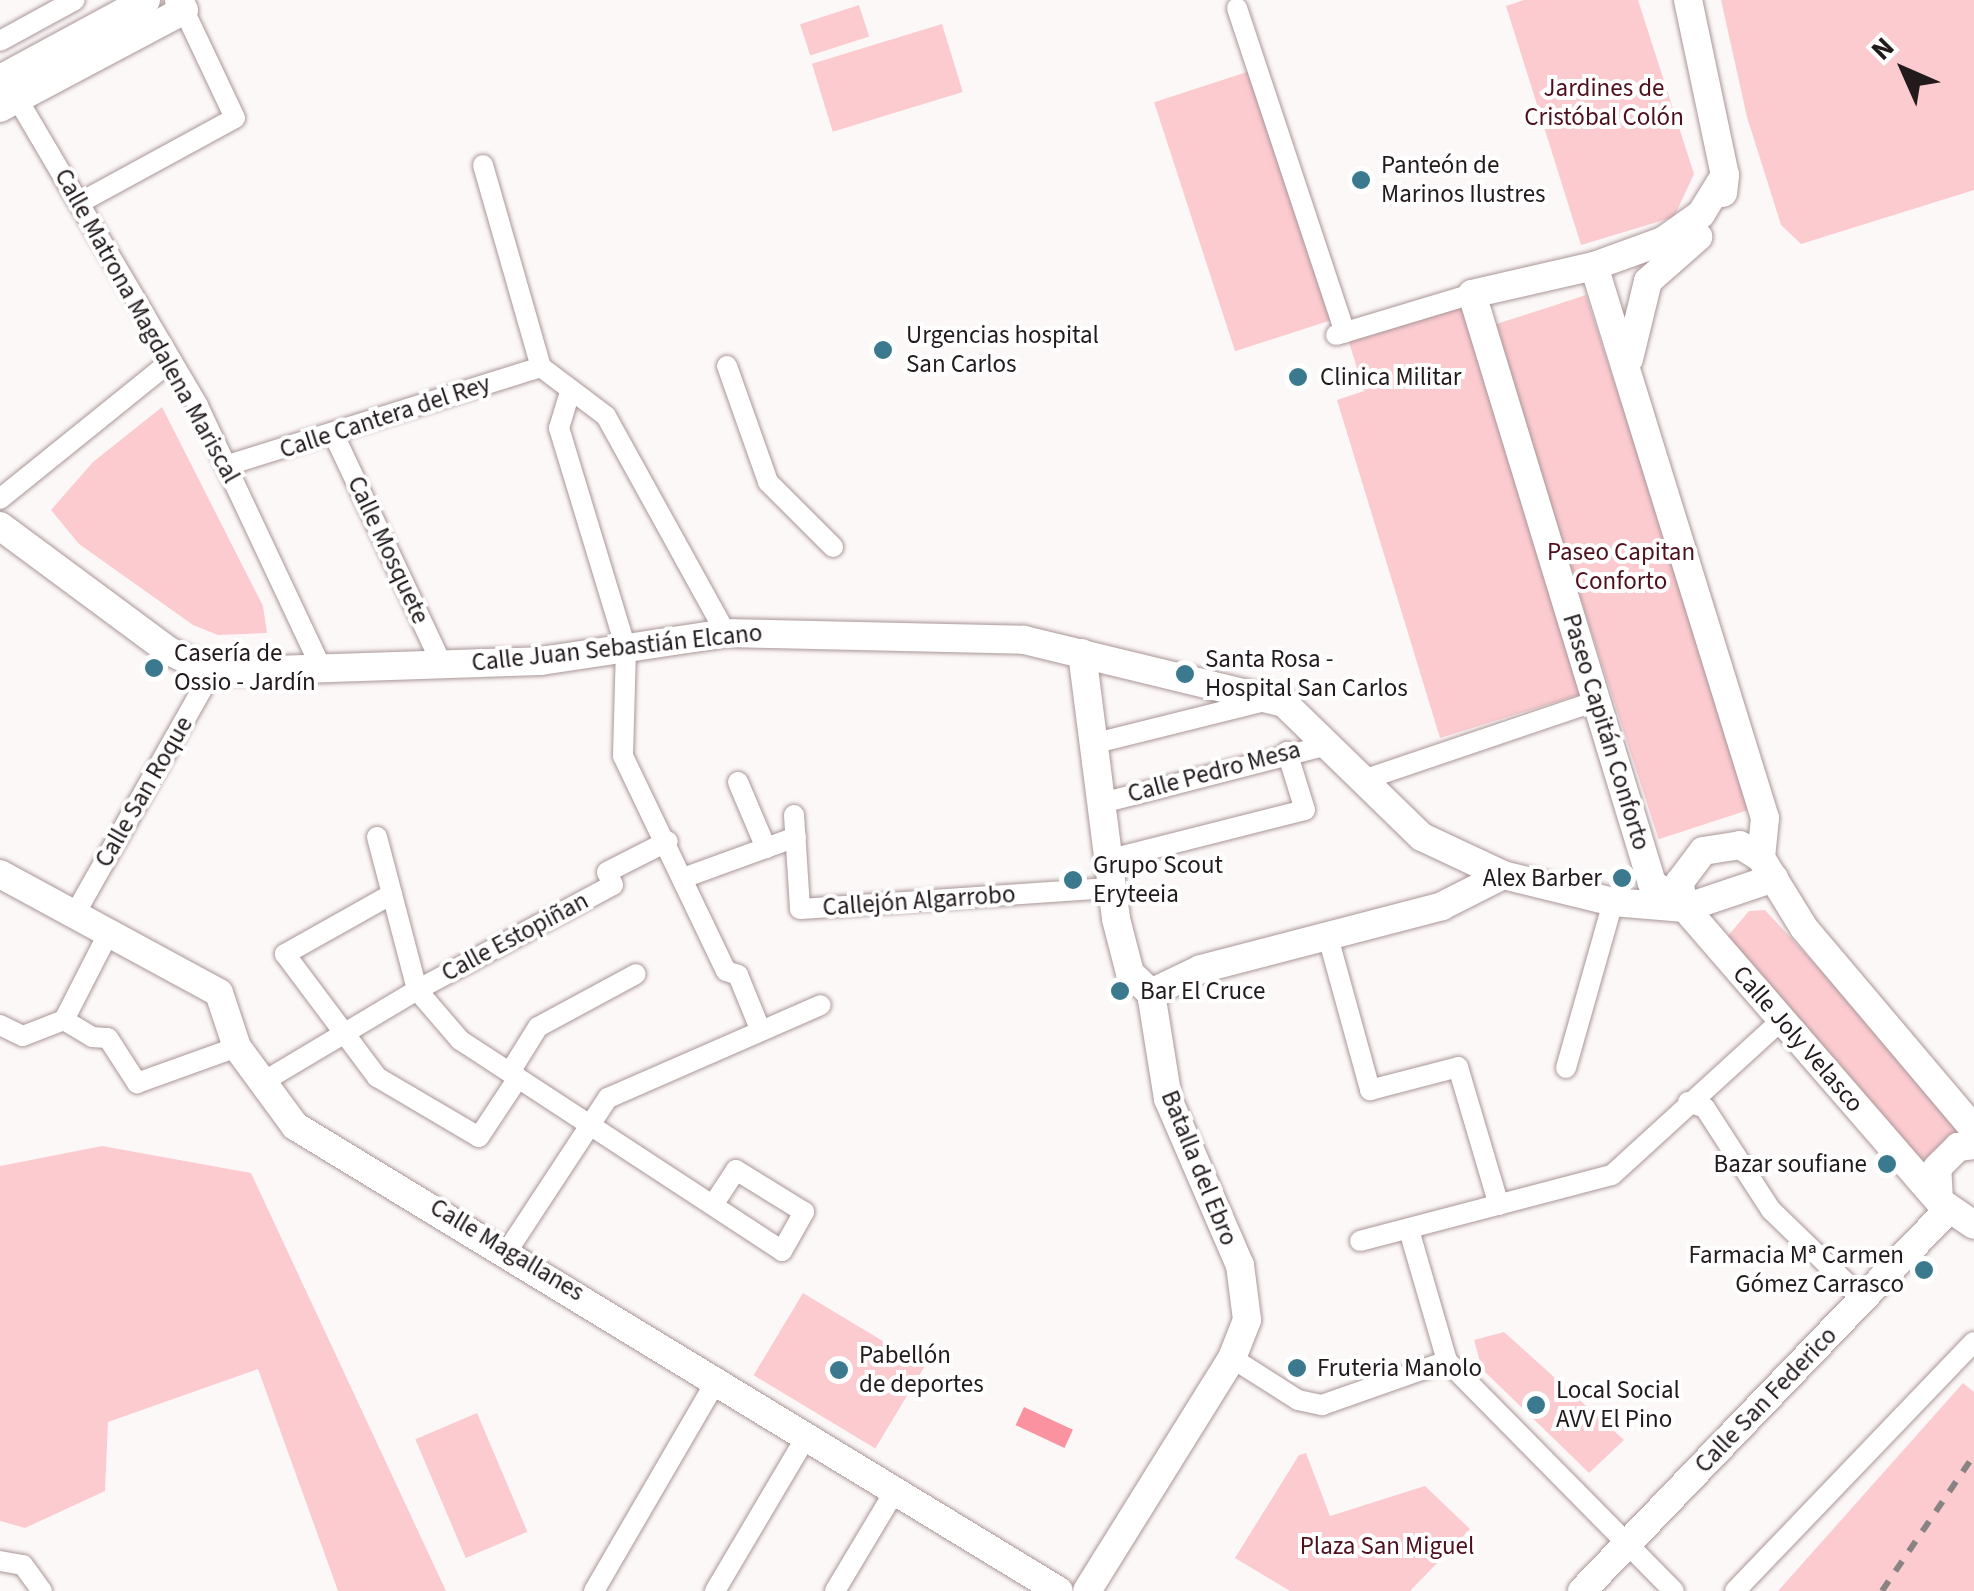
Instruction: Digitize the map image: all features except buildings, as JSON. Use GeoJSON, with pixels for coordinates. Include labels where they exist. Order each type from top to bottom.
{"type":"FeatureCollection","features":[{"type":"Feature","properties":{"kind":"street"},"geometry":{"type":"LineString","coordinates":[[0,41],[76,0]]}},
{"type":"Feature","properties":{"kind":"street"},"geometry":{"type":"LineString","coordinates":[[4,86],[146,0]]}},
{"type":"Feature","properties":{"kind":"street"},"geometry":{"type":"LineString","coordinates":[[1629,361],[1648,281],[1708,228],[1726,175],[1688,0]]}},
{"type":"Feature","properties":{"kind":"street"},"geometry":{"type":"LineString","coordinates":[[4,86],[182,5],[235,118],[81,202]]}},
{"type":"Feature","properties":{"kind":"street"},"geometry":{"type":"LineString","coordinates":[[1237,8],[1341,334],[1472,294],[1594,266],[1682,230],[1726,175]]}},
{"type":"Feature","properties":{"kind":"street","name":"Calle Matrona Magdalena Mariscal"},"geometry":{"type":"LineString","coordinates":[[4,86],[81,202],[228,466],[322,667]]}},
{"type":"Feature","properties":{"kind":"street"},"geometry":{"type":"LineString","coordinates":[[484,165],[541,367],[606,416],[726,632]]}},
{"type":"Feature","properties":{"kind":"street"},"geometry":{"type":"LineString","coordinates":[[1594,266],[1629,361],[1765,818],[1768,868]]}},
{"type":"Feature","properties":{"kind":"street","name":"Paseo Capitán Conforto"},"geometry":{"type":"LineString","coordinates":[[1472,294],[1652,883]]}},
{"type":"Feature","properties":{"kind":"street"},"geometry":{"type":"LineString","coordinates":[[0,499],[171,362]]}},
{"type":"Feature","properties":{"kind":"street"},"geometry":{"type":"LineString","coordinates":[[727,366],[768,482],[833,547]]}},
{"type":"Feature","properties":{"kind":"street","name":"Calle Cantera del Rey"},"geometry":{"type":"LineString","coordinates":[[228,466],[541,367]]}},
{"type":"Feature","properties":{"kind":"street"},"geometry":{"type":"LineString","coordinates":[[570,392],[559,428],[626,648],[623,756],[686,877],[726,972],[738,975],[760,1029]]}},
{"type":"Feature","properties":{"kind":"street","name":"Calle Mosquete"},"geometry":{"type":"LineString","coordinates":[[334,435],[442,665]]}},
{"type":"Feature","properties":{"kind":"street","name":"Calle Juan Sebastián Elcano"},"geometry":{"type":"LineString","coordinates":[[0,526],[169,651],[212,672],[540,661],[726,632],[967,636],[1082,653],[1271,700],[1304,718],[1360,781],[1436,847],[1503,875],[1613,902],[1685,908]]}},
{"type":"Feature","properties":{"kind":"street","name":"Batalla del Ebro"},"geometry":{"type":"LineString","coordinates":[[1082,653],[1108,874],[1130,973],[1151,993],[1168,1099],[1240,1265],[1247,1320],[1232,1358],[1088,1591]]}},
{"type":"Feature","properties":{"kind":"street","name":"Calle San Roque"},"geometry":{"type":"LineString","coordinates":[[76,912],[212,672]]}},
{"type":"Feature","properties":{"kind":"street"},"geometry":{"type":"LineString","coordinates":[[1092,744],[1271,700]]}},
{"type":"Feature","properties":{"kind":"street"},"geometry":{"type":"LineString","coordinates":[[1360,781],[1597,701]]}},
{"type":"Feature","properties":{"kind":"street","name":"Calle Pedro Mesa"},"geometry":{"type":"LineString","coordinates":[[1098,804],[1287,752],[1331,744]]}},
{"type":"Feature","properties":{"kind":"street"},"geometry":{"type":"LineString","coordinates":[[1108,874],[1306,810],[1287,752]]}},
{"type":"Feature","properties":{"kind":"street"},"geometry":{"type":"LineString","coordinates":[[738,782],[766,848]]}},
{"type":"Feature","properties":{"kind":"street","name":"Callejón Algarrobo"},"geometry":{"type":"LineString","coordinates":[[794,815],[800,910],[1108,874]]}},
{"type":"Feature","properties":{"kind":"street"},"geometry":{"type":"LineString","coordinates":[[377,837],[417,990],[460,1040],[586,1127],[713,1204]]}},
{"type":"Feature","properties":{"kind":"street"},"geometry":{"type":"LineString","coordinates":[[686,877],[796,837]]}},
{"type":"Feature","properties":{"kind":"street","name":"Calle Estopiñan"},"geometry":{"type":"LineString","coordinates":[[262,1083],[668,841]]}},
{"type":"Feature","properties":{"kind":"street"},"geometry":{"type":"LineString","coordinates":[[1768,868],[1685,908],[1679,884],[1703,851],[1740,845],[1768,868],[1804,928],[1974,1128]]}},
{"type":"Feature","properties":{"kind":"street","name":"Calle Magallanes"},"geometry":{"type":"LineString","coordinates":[[0,874],[110,930],[218,994],[238,1047],[296,1126],[508,1250],[1059,1591]]}},
{"type":"Feature","properties":{"kind":"street"},"geometry":{"type":"LineString","coordinates":[[1151,993],[1201,969],[1413,915],[1503,875]]}},
{"type":"Feature","properties":{"kind":"street","name":"Calle Joly Velasco"},"geometry":{"type":"LineString","coordinates":[[1652,883],[1685,908],[1961,1219]]}},
{"type":"Feature","properties":{"kind":"street"},"geometry":{"type":"LineString","coordinates":[[392,894],[285,954],[376,1077],[479,1137],[538,1027],[636,974]]}},
{"type":"Feature","properties":{"kind":"street"},"geometry":{"type":"LineString","coordinates":[[1566,1068],[1613,902]]}},
{"type":"Feature","properties":{"kind":"street"},"geometry":{"type":"LineString","coordinates":[[0,1025],[23,1036],[64,1020],[110,930]]}},
{"type":"Feature","properties":{"kind":"street"},"geometry":{"type":"LineString","coordinates":[[1328,936],[1370,1090],[1458,1066],[1499,1205]]}},
{"type":"Feature","properties":{"kind":"street"},"geometry":{"type":"LineString","coordinates":[[508,1250],[608,1098],[822,1004]]}},
{"type":"Feature","properties":{"kind":"street"},"geometry":{"type":"LineString","coordinates":[[64,1020],[92,1037],[108,1038],[137,1083],[238,1047]]}},
{"type":"Feature","properties":{"kind":"street"},"geometry":{"type":"LineString","coordinates":[[1360,1242],[1612,1175],[1697,1105],[1782,1020]]}},
{"type":"Feature","properties":{"kind":"street"},"geometry":{"type":"LineString","coordinates":[[1697,1105],[1772,1210],[1862,1299]]}},
{"type":"Feature","properties":{"kind":"street"},"geometry":{"type":"LineString","coordinates":[[1961,1219],[1937,1168],[1958,1148],[1974,1145]]}},
{"type":"Feature","properties":{"kind":"street","name":"Calle San Federico"},"geometry":{"type":"LineString","coordinates":[[1582,1591],[1862,1299],[1961,1219]]}},
{"type":"Feature","properties":{"kind":"street"},"geometry":{"type":"LineString","coordinates":[[1409,1230],[1447,1361],[1674,1591]]}},
{"type":"Feature","properties":{"kind":"street"},"geometry":{"type":"LineString","coordinates":[[1735,1591],[1974,1342]]}},
{"type":"Feature","properties":{"kind":"street"},"geometry":{"type":"LineString","coordinates":[[1232,1358],[1298,1400],[1322,1406],[1447,1361]]}},
{"type":"Feature","properties":{"kind":"street"},"geometry":{"type":"LineString","coordinates":[[594,1591],[718,1378]]}},
{"type":"Feature","properties":{"kind":"street"},"geometry":{"type":"LineString","coordinates":[[716,1591],[808,1434]]}},
{"type":"Feature","properties":{"kind":"street"},"geometry":{"type":"LineString","coordinates":[[836,1591],[896,1489]]}},
{"type":"Feature","properties":{"kind":"street"},"geometry":{"type":"LineString","coordinates":[[0,1560],[23,1565],[42,1591]]}},
{"type":"Feature","properties":{"kind":"green space","name":"Jardines de Cristóbal Colón"},"geometry":{"type":"Polygon","coordinates":[[[1524,0],[1638,0],[1694,174],[1674,217],[1581,245],[1506,6],[1524,0]]]}},
{"type":"Feature","properties":{"kind":"green space"},"geometry":{"type":"Polygon","coordinates":[[[1721,0],[1974,0],[1974,190],[1801,244],[1781,225],[1747,117],[1721,0]]]}},
{"type":"Feature","properties":{"kind":"green space"},"geometry":{"type":"Polygon","coordinates":[[[859,5],[869,36],[810,56],[800,24],[859,5]]]}},
{"type":"Feature","properties":{"kind":"green space"},"geometry":{"type":"Polygon","coordinates":[[[942,24],[963,92],[833,132],[812,64],[942,24]]]}},
{"type":"Feature","properties":{"kind":"green space"},"geometry":{"type":"Polygon","coordinates":[[[1253,70],[1334,319],[1235,351],[1154,102],[1253,70]]]}},
{"type":"Feature","properties":{"kind":"green space","name":"Paseo Capitan Conforto"},"geometry":{"type":"Polygon","coordinates":[[[1586,295],[1753,809],[1659,839],[1492,326],[1586,295]]]}},
{"type":"Feature","properties":{"kind":"green space"},"geometry":{"type":"Polygon","coordinates":[[[1466,303],[1585,693],[1440,738],[1337,400],[1364,391],[1348,339],[1466,303]]]}},
{"type":"Feature","properties":{"kind":"green space"},"geometry":{"type":"Polygon","coordinates":[[[162,407],[263,606],[267,633],[218,635],[193,625],[79,544],[51,510],[93,462],[162,407]]]}},
{"type":"Feature","properties":{"kind":"green space"},"geometry":{"type":"Polygon","coordinates":[[[1765,910],[1962,1123],[1962,1134],[1924,1165],[1726,938],[1749,911],[1765,910]]]}},
{"type":"Feature","properties":{"kind":"green space"},"geometry":{"type":"Polygon","coordinates":[[[102,1146],[251,1173],[446,1591],[338,1591],[258,1369],[108,1422],[105,1491],[25,1528],[0,1521],[0,1166],[102,1146]]]}},
{"type":"Feature","properties":{"kind":"green space","name":"Pabellón de deportes"},"geometry":{"type":"Polygon","coordinates":[[[803,1293],[925,1366],[875,1448],[754,1375],[803,1293]]]}},
{"type":"Feature","properties":{"kind":"green space"},"geometry":{"type":"Polygon","coordinates":[[[1504,1332],[1624,1440],[1589,1473],[1482,1369],[1474,1340],[1504,1332]]]}},
{"type":"Feature","properties":{"kind":"green space"},"geometry":{"type":"Polygon","coordinates":[[[1963,1383],[1974,1392],[1974,1591],[1778,1591],[1963,1383]]]}},
{"type":"Feature","properties":{"kind":"green space"},"geometry":{"type":"Polygon","coordinates":[[[477,1413],[527,1532],[466,1558],[415,1439],[477,1413]]]}},
{"type":"Feature","properties":{"kind":"green space","name":"Plaza San Miguel"},"geometry":{"type":"Polygon","coordinates":[[[1306,1453],[1330,1516],[1425,1486],[1470,1529],[1410,1591],[1290,1591],[1235,1558],[1299,1455],[1306,1453]]]}},
{"type":"Feature","properties":{"kind":"shaded area"},"geometry":{"type":"Polygon","coordinates":[[[1024,1407],[1073,1430],[1064,1448],[1016,1425],[1024,1407]]]}},
{"type":"Feature","properties":{"kind":"railway"},"geometry":{"type":"LineString","coordinates":[[1882,1591],[1974,1455]]}},
{"type":"Feature","properties":{"kind":"place","name":"Panteón de Marinos Ilustres"},"geometry":{"type":"Point","coordinates":[1361,180]}},
{"type":"Feature","properties":{"kind":"place","name":"Urgencias hospital San Carlos"},"geometry":{"type":"Point","coordinates":[883,350]}},
{"type":"Feature","properties":{"kind":"place","name":"Clinica Militar"},"geometry":{"type":"Point","coordinates":[1298,377]}},
{"type":"Feature","properties":{"kind":"place","name":"Casería de Ossio - Jardín"},"geometry":{"type":"Point","coordinates":[154,668]}},
{"type":"Feature","properties":{"kind":"place","name":"Santa Rosa - Hospital San Carlos"},"geometry":{"type":"Point","coordinates":[1185,674]}},
{"type":"Feature","properties":{"kind":"place","name":"Alex Barber"},"geometry":{"type":"Point","coordinates":[1622,878]}},
{"type":"Feature","properties":{"kind":"place","name":"Grupo Scout Eryteeia"},"geometry":{"type":"Point","coordinates":[1073,880]}},
{"type":"Feature","properties":{"kind":"place","name":"Bar El Cruce"},"geometry":{"type":"Point","coordinates":[1120,991]}},
{"type":"Feature","properties":{"kind":"place","name":"Bazar soufiane"},"geometry":{"type":"Point","coordinates":[1887,1164]}},
{"type":"Feature","properties":{"kind":"place","name":"Farmacia Mª Carmen Gómez Carrasco"},"geometry":{"type":"Point","coordinates":[1924,1270]}},
{"type":"Feature","properties":{"kind":"place","name":"Fruteria Manolo"},"geometry":{"type":"Point","coordinates":[1297,1368]}},
{"type":"Feature","properties":{"kind":"place","name":"Pabellón de deportes"},"geometry":{"type":"Point","coordinates":[839,1370]}},
{"type":"Feature","properties":{"kind":"place","name":"Local Social AVV El Pino"},"geometry":{"type":"Point","coordinates":[1536,1405]}}]}
